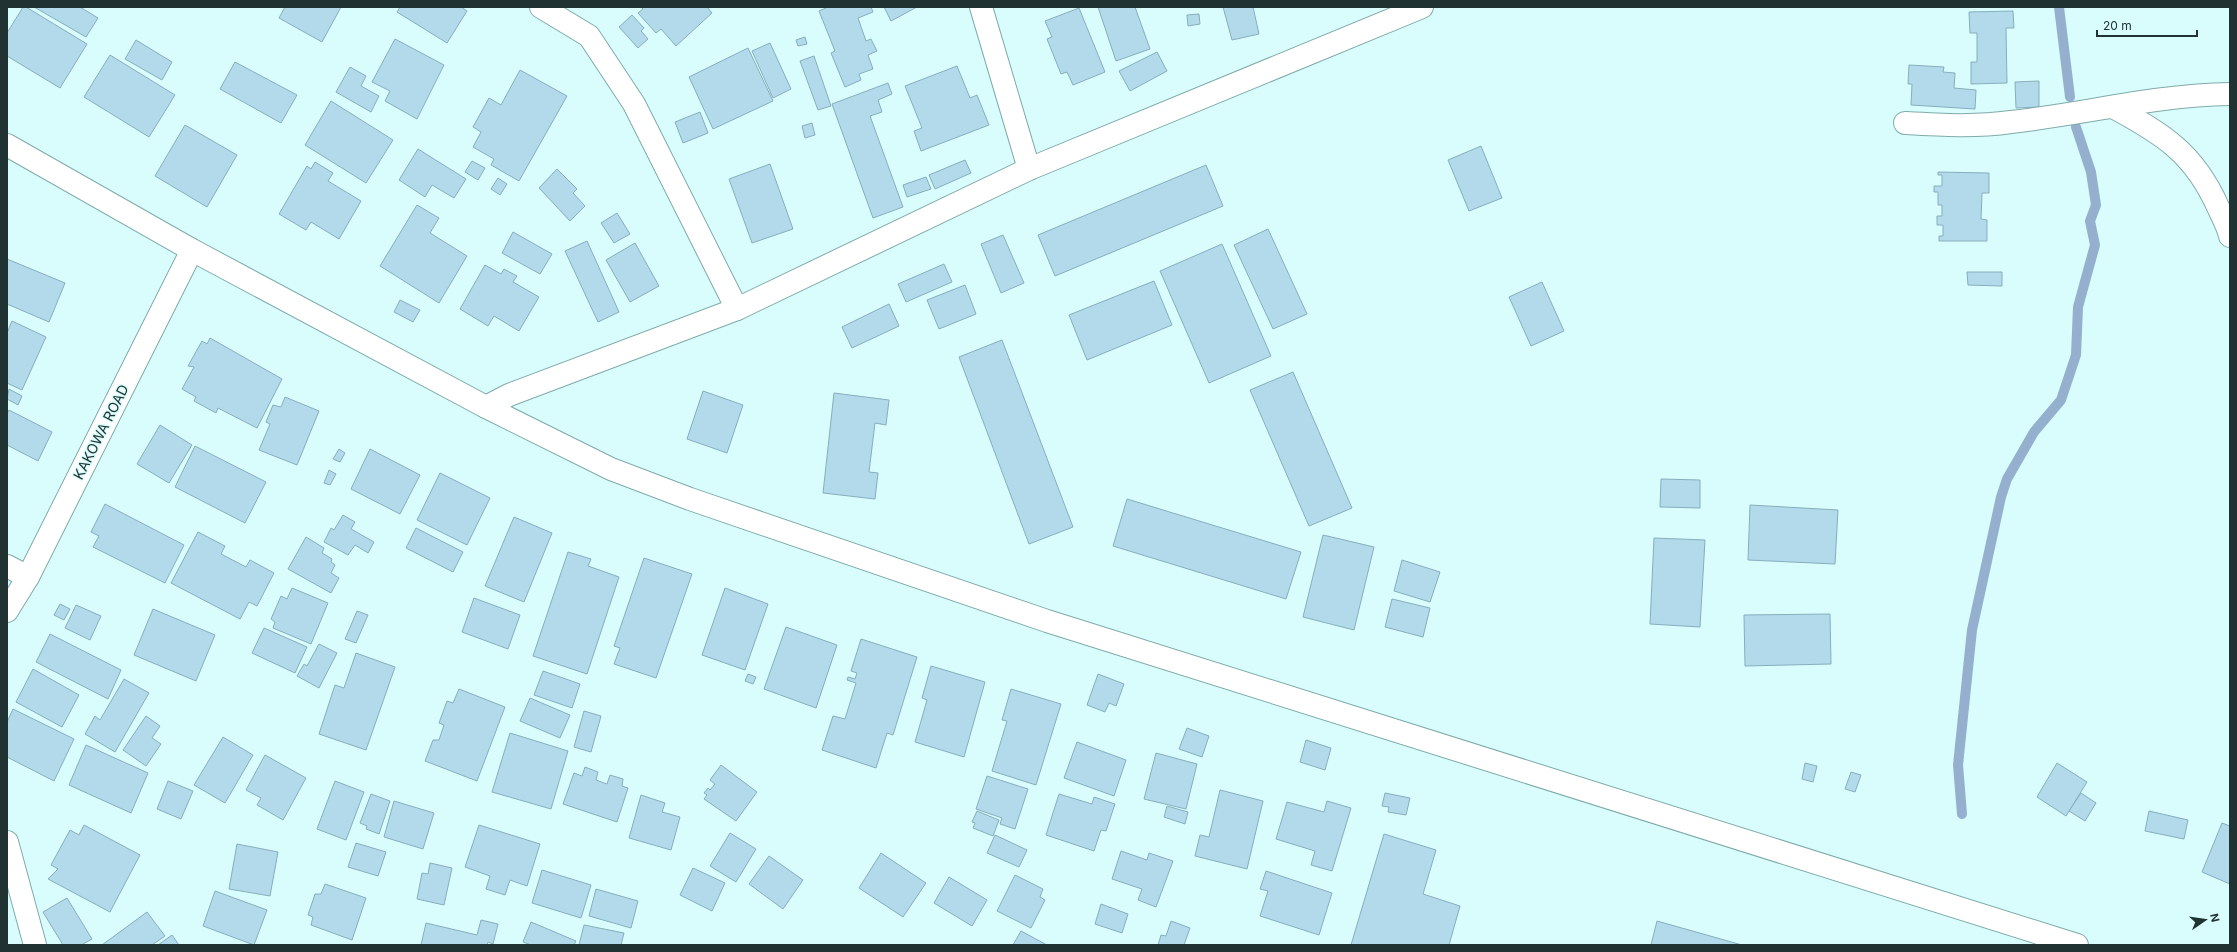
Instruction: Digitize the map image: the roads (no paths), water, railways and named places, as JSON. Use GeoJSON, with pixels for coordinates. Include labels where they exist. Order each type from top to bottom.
{"type":"FeatureCollection","features":[{"type":"Feature","properties":{"kind":"street"},"geometry":{"type":"LineString","coordinates":[[541,7],[589,36],[634,104],[737,309]]}},
{"type":"Feature","properties":{"kind":"street"},"geometry":{"type":"LineString","coordinates":[[981,7],[1029,169]]}},
{"type":"Feature","properties":{"kind":"street"},"geometry":{"type":"LineString","coordinates":[[486,407],[509,395],[737,309],[1029,169],[1386,14],[1422,7]]}},
{"type":"Feature","properties":{"kind":"street"},"geometry":{"type":"LineString","coordinates":[[1905,123],[1959,126],[2010,123],[2189,94],[2230,94]]}},
{"type":"Feature","properties":{"kind":"street"},"geometry":{"type":"LineString","coordinates":[[2113,107],[2170,140],[2193,163],[2213,196],[2230,236]]}},
{"type":"Feature","properties":{"kind":"street"},"geometry":{"type":"LineString","coordinates":[[7,145],[192,250],[486,407],[611,469],[698,501],[1040,619],[2077,945]]}},
{"type":"Feature","properties":{"kind":"street","name":"KAKOWA ROAD"},"geometry":{"type":"LineString","coordinates":[[7,611],[28,577],[192,250]]}},
{"type":"Feature","properties":{"kind":"street"},"geometry":{"type":"LineString","coordinates":[[7,566],[28,577]]}},
{"type":"Feature","properties":{"kind":"street"},"geometry":{"type":"LineString","coordinates":[[7,842],[36,945]]}},
{"type":"Feature","properties":{"kind":"waterway"},"geometry":{"type":"LineString","coordinates":[[2059,7],[2070,97]]}},
{"type":"Feature","properties":{"kind":"waterway"},"geometry":{"type":"LineString","coordinates":[[1962,814],[1958,765],[1972,630],[2001,497],[2007,479],[2034,432],[2061,400],[2076,355],[2078,307],[2095,245],[2090,221],[2096,205],[2091,172],[2076,127]]}}]}
